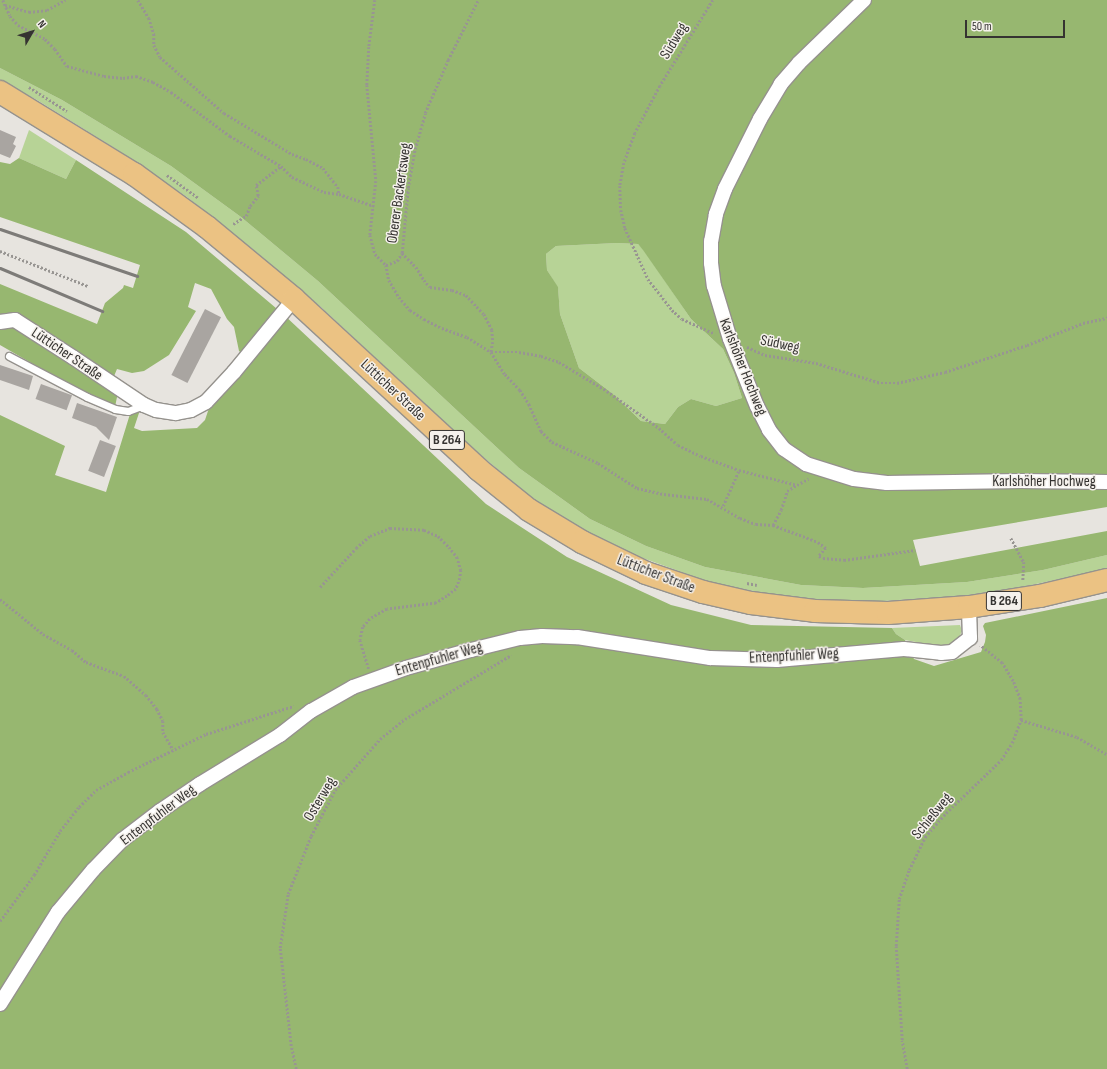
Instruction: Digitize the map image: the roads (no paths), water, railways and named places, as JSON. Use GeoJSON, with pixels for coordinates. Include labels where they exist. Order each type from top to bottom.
{"type":"FeatureCollection","features":[{"type":"Feature","properties":{"kind":"main road","name":"Lütticher Straße"},"geometry":{"type":"LineString","coordinates":[[0,92],[134,174],[207,227],[294,299],[478,469],[528,510],[582,542],[646,573],[703,592],[751,603],[815,611],[888,613],[936,611],[969,607],[1040,596],[1107,580]]}},
{"type":"Feature","properties":{"kind":"street","name":"Karlshöher Hochweg"},"geometry":{"type":"LineString","coordinates":[[864,0],[799,63],[781,84],[760,119],[725,188],[716,214],[711,241],[711,263],[714,286],[730,340],[757,406],[770,430],[784,449],[806,464],[826,472],[854,479],[887,483],[1107,482]]}},
{"type":"Feature","properties":{"kind":"street","name":"Lütticher Straße"},"geometry":{"type":"LineString","coordinates":[[0,322],[15,320],[144,405],[156,410],[176,413],[190,410],[206,402],[234,372],[294,299]]}},
{"type":"Feature","properties":{"kind":"street","name":"Entenpfuhler Weg"},"geometry":{"type":"LineString","coordinates":[[0,1004],[58,912],[93,870],[122,840],[171,803],[280,735],[332,698],[374,678],[495,644],[520,638],[542,636],[577,637],[710,658],[777,660],[904,649],[952,652],[970,638],[969,607]]}},
{"type":"Feature","properties":{"kind":"lane"},"geometry":{"type":"LineString","coordinates":[[9,356],[87,397],[115,409],[128,410],[144,405]]}},
{"type":"Feature","properties":{"kind":"railway"},"geometry":{"type":"LineString","coordinates":[[0,229],[137,276]]}},
{"type":"Feature","properties":{"kind":"railway"},"geometry":{"type":"LineString","coordinates":[[0,268],[102,311]]}}]}
